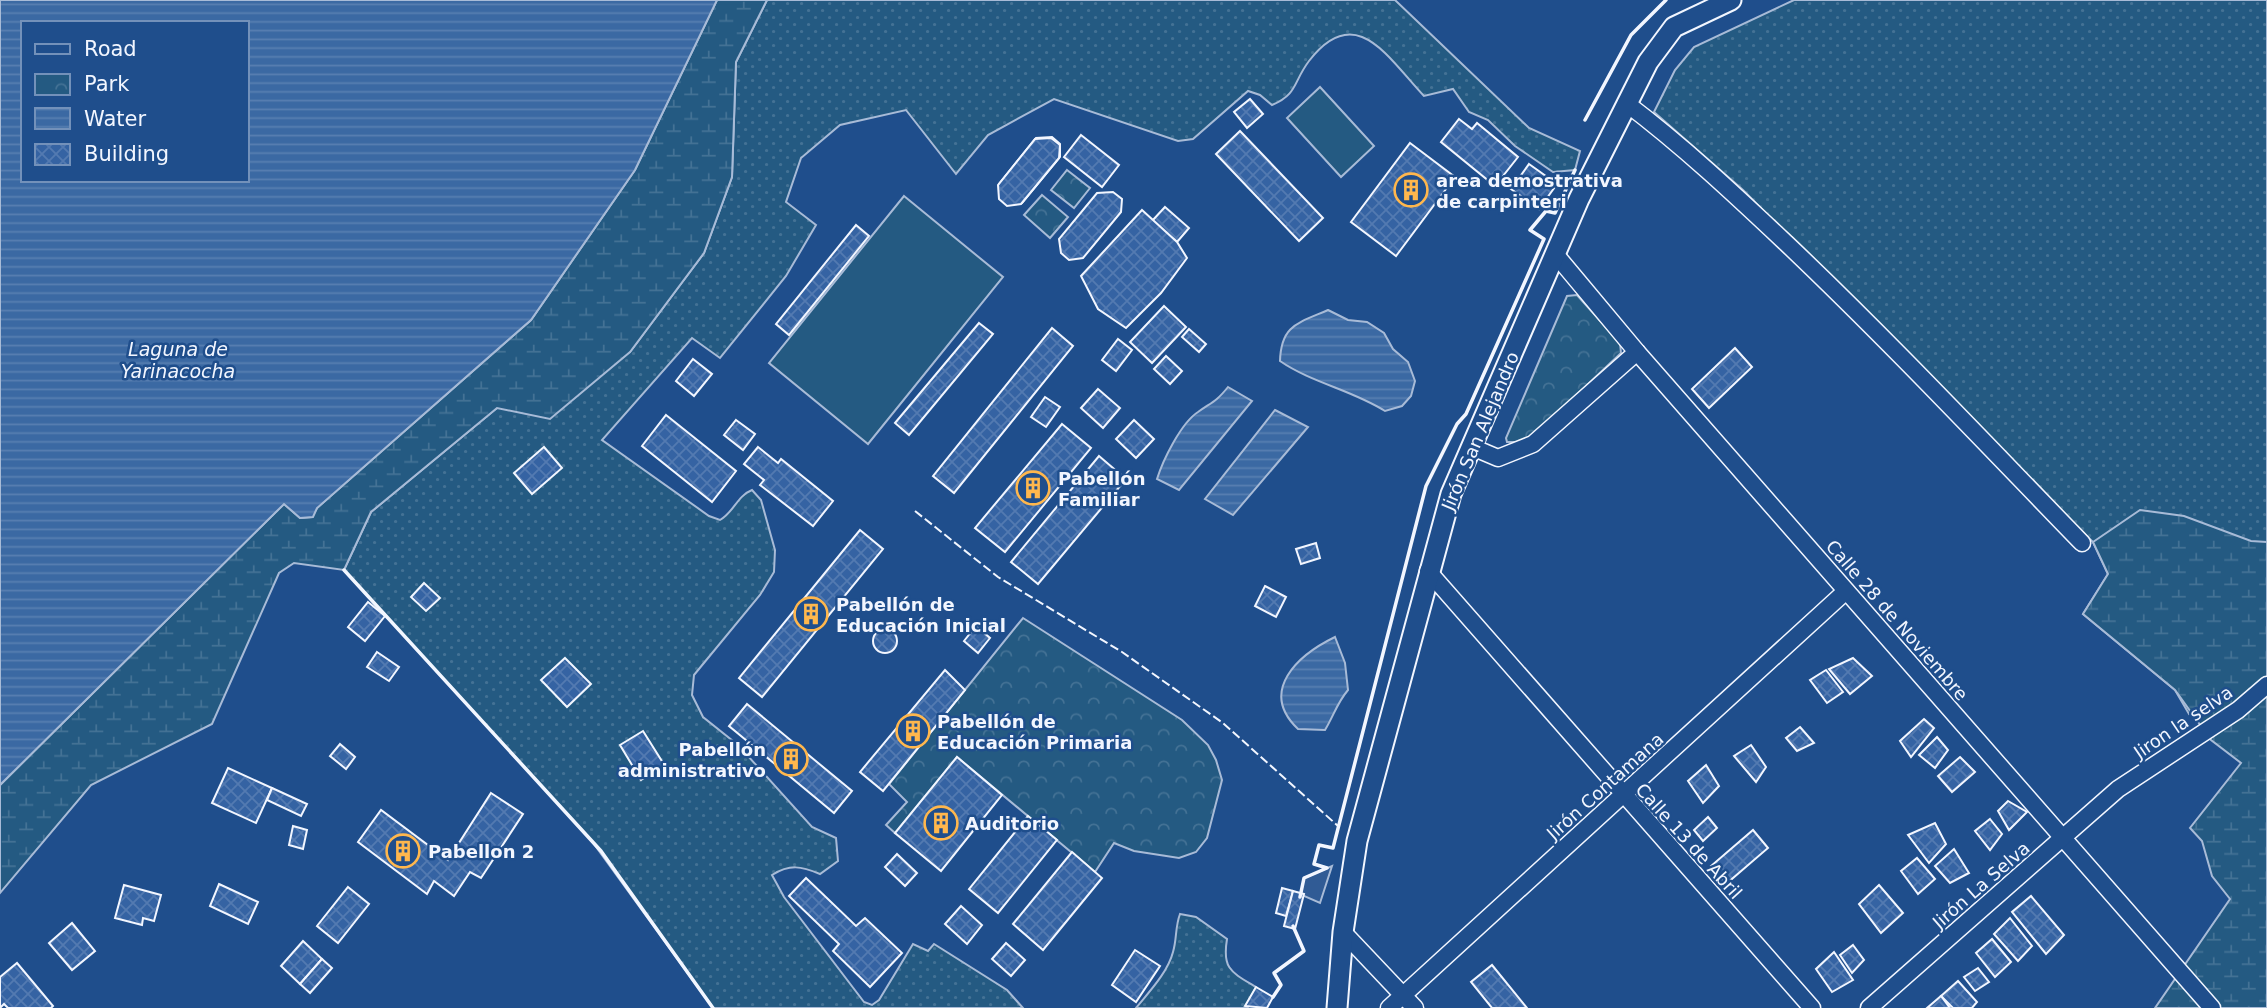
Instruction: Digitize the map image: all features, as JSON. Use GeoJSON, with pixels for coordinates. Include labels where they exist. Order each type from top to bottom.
{"type":"FeatureCollection","features":[{"type":"Feature","properties":{"kind":"street","name":"Jirón San Alejandro"},"geometry":{"type":"LineString","coordinates":[[1337,1008],[1343,932],[1357,841],[1451,494],[1556,255],[1647,62],[1674,27],[1731,0]]}},
{"type":"Feature","properties":{"kind":"street"},"geometry":{"type":"LineString","coordinates":[[1626,103],[1738,197],[1834,288],[2082,543]]}},
{"type":"Feature","properties":{"kind":"street","name":"Calle 28 de Noviembre"},"geometry":{"type":"LineString","coordinates":[[1556,255],[1637,352],[2212,1008]]}},
{"type":"Feature","properties":{"kind":"street"},"geometry":{"type":"LineString","coordinates":[[1472,447],[1498,458],[1533,444],[1637,352]]}},
{"type":"Feature","properties":{"kind":"street","name":"Calle 13 de Abril"},"geometry":{"type":"LineString","coordinates":[[1428,571],[1812,1008]]}},
{"type":"Feature","properties":{"kind":"street","name":"Jirón Contamana"},"geometry":{"type":"LineString","coordinates":[[1389,1008],[1846,591]]}},
{"type":"Feature","properties":{"kind":"street","name":"Jiron la selva"},"geometry":{"type":"LineString","coordinates":[[2118,789],[2238,710],[2267,685]]}},
{"type":"Feature","properties":{"kind":"street","name":"Jirón La Selva"},"geometry":{"type":"LineString","coordinates":[[1868,1008],[2118,789]]}},
{"type":"Feature","properties":{"kind":"street"},"geometry":{"type":"LineString","coordinates":[[1343,932],[1415,1008]]}},
{"type":"Feature","properties":{"kind":"green space"},"geometry":{"type":"Polygon","coordinates":[[[717,0],[767,0],[736,62],[732,177],[704,253],[630,352],[550,419],[497,408],[371,512],[344,570],[294,563],[279,573],[212,724],[91,785],[0,893],[0,785],[284,504],[300,518],[312,517],[317,508],[531,320],[635,170],[717,0]]]}},
{"type":"Feature","properties":{"kind":"green space"},"geometry":{"type":"Polygon","coordinates":[[[767,0],[1395,0],[1529,128],[1580,151],[1575,170],[1553,172],[1515,146],[1488,120],[1469,112],[1453,89],[1424,96],[1384,52],[1371,41],[1357,35],[1342,35],[1326,43],[1304,68],[1291,92],[1280,101],[1272,105],[1260,95],[1248,91],[1193,139],[1178,141],[1054,99],[988,135],[956,174],[906,110],[840,125],[801,158],[786,202],[816,225],[786,276],[720,358],[692,338],[602,440],[709,516],[720,520],[752,490],[761,500],[775,550],[774,572],[760,595],[694,675],[692,695],[703,717],[738,745],[812,827],[836,838],[838,861],[820,874],[796,867],[772,875],[784,897],[864,1002],[872,1005],[879,1000],[913,944],[928,951],[934,944],[1007,990],[1023,1008],[713,1008],[591,840],[344,570],[371,512],[497,408],[630,352],[704,253],[732,177],[736,62],[767,0]]]}},
{"type":"Feature","properties":{"kind":"green space"},"geometry":{"type":"Polygon","coordinates":[[[1794,0],[2267,0],[2267,673],[2189,714],[2175,690],[2083,614],[2108,574],[2093,542],[1743,190],[1654,112],[1675,70],[1694,47],[1794,0]]]}},
{"type":"Feature","properties":{"kind":"green space"},"geometry":{"type":"Polygon","coordinates":[[[1320,87],[1374,146],[1341,177],[1287,118],[1320,87]]]}},
{"type":"Feature","properties":{"kind":"green space"},"geometry":{"type":"Polygon","coordinates":[[[1067,170],[1090,188],[1074,208],[1051,190],[1067,170]]]}},
{"type":"Feature","properties":{"kind":"green space"},"geometry":{"type":"Polygon","coordinates":[[[1042,195],[1068,217],[1050,238],[1024,215],[1042,195]]]}},
{"type":"Feature","properties":{"kind":"green space"},"geometry":{"type":"Polygon","coordinates":[[[904,196],[1003,277],[868,444],[769,363],[904,196]]]}},
{"type":"Feature","properties":{"kind":"green space"},"geometry":{"type":"Polygon","coordinates":[[[1577,295],[1620,343],[1621,353],[1534,435],[1519,442],[1507,442],[1506,438],[1567,296],[1577,295]]]}},
{"type":"Feature","properties":{"kind":"green space"},"geometry":{"type":"Polygon","coordinates":[[[2140,510],[2184,516],[2251,541],[2267,542],[2267,1008],[2155,1008],[2230,899],[2212,876],[2202,841],[2190,828],[2241,763],[2211,740],[2175,690],[2083,614],[2108,574],[2093,542],[2140,510]]]}},
{"type":"Feature","properties":{"kind":"green space"},"geometry":{"type":"Polygon","coordinates":[[[1023,618],[1182,720],[1208,745],[1222,780],[1207,838],[1196,852],[1179,858],[1134,851],[1114,843],[1095,872],[957,757],[895,833],[886,825],[907,802],[889,784],[1023,618]]]}},
{"type":"Feature","properties":{"kind":"green space"},"geometry":{"type":"Polygon","coordinates":[[[1180,914],[1196,917],[1227,939],[1226,957],[1230,969],[1256,987],[1246,1006],[1248,1008],[1136,1008],[1158,982],[1171,959],[1180,914]]]}},
{"type":"Feature","properties":{"kind":"shaded area"},"geometry":{"type":"Polygon","coordinates":[[[1332,866],[1320,903],[1301,893],[1304,878],[1332,866]]]}},
{"type":"Feature","properties":{"kind":"water","name":"Laguna de Yarinacocha"},"geometry":{"type":"Polygon","coordinates":[[[0,0],[717,0],[635,170],[531,320],[317,508],[313,517],[300,518],[284,504],[0,785],[0,0]]]}},
{"type":"Feature","properties":{"kind":"water"},"geometry":{"type":"Polygon","coordinates":[[[1328,310],[1348,320],[1367,322],[1384,333],[1393,349],[1408,362],[1415,381],[1411,396],[1402,406],[1385,411],[1280,361],[1281,349],[1288,332],[1300,322],[1328,310]]]}},
{"type":"Feature","properties":{"kind":"water"},"geometry":{"type":"Polygon","coordinates":[[[1228,387],[1252,401],[1179,490],[1157,479],[1168,452],[1185,424],[1228,387]]]}},
{"type":"Feature","properties":{"kind":"water"},"geometry":{"type":"Polygon","coordinates":[[[1275,410],[1308,427],[1233,515],[1205,499],[1275,410]]]}},
{"type":"Feature","properties":{"kind":"water"},"geometry":{"type":"Polygon","coordinates":[[[1335,637],[1345,663],[1348,690],[1325,730],[1298,729],[1287,715],[1282,701],[1282,688],[1296,664],[1335,637]]]}},
{"type":"Feature","properties":{"kind":"building"},"geometry":{"type":"Polygon","coordinates":[[[1250,99],[1263,114],[1247,128],[1234,112],[1250,99]]]}},
{"type":"Feature","properties":{"kind":"building"},"geometry":{"type":"Polygon","coordinates":[[[1459,119],[1472,129],[1477,123],[1518,157],[1495,186],[1441,142],[1459,119]]]}},
{"type":"Feature","properties":{"kind":"building"},"geometry":{"type":"Polygon","coordinates":[[[1240,131],[1323,218],[1299,241],[1216,154],[1240,131]]]}},
{"type":"Feature","properties":{"kind":"building"},"geometry":{"type":"Polygon","coordinates":[[[1081,135],[1119,165],[1102,187],[1064,157],[1081,135]]]}},
{"type":"Feature","properties":{"kind":"building"},"geometry":{"type":"Polygon","coordinates":[[[1052,137],[1060,144],[1060,157],[1022,203],[1008,205],[1000,198],[999,184],[1036,138],[1052,137]]]}},
{"type":"Feature","properties":{"kind":"building"},"geometry":{"type":"Polygon","coordinates":[[[1051,138],[1060,145],[1059,158],[1021,204],[1007,206],[999,199],[998,185],[1035,139],[1051,138]]]}},
{"type":"Feature","properties":{"kind":"building","name":"area demostrativa de carpinteri"},"geometry":{"type":"Polygon","coordinates":[[[1410,143],[1455,177],[1396,256],[1351,222],[1410,143]]]}},
{"type":"Feature","properties":{"kind":"building"},"geometry":{"type":"Polygon","coordinates":[[[1529,164],[1557,184],[1539,209],[1511,189],[1529,164]]]}},
{"type":"Feature","properties":{"kind":"building"},"geometry":{"type":"Polygon","coordinates":[[[1113,192],[1122,199],[1121,212],[1083,258],[1069,260],[1061,253],[1059,239],[1097,193],[1113,192]]]}},
{"type":"Feature","properties":{"kind":"building"},"geometry":{"type":"Polygon","coordinates":[[[1165,207],[1189,228],[1177,242],[1152,221],[1165,207]]]}},
{"type":"Feature","properties":{"kind":"building"},"geometry":{"type":"Polygon","coordinates":[[[1142,210],[1177,242],[1187,258],[1161,293],[1126,328],[1098,309],[1081,276],[1142,210]]]}},
{"type":"Feature","properties":{"kind":"building"},"geometry":{"type":"Polygon","coordinates":[[[856,225],[869,236],[789,335],[776,324],[856,225]]]}},
{"type":"Feature","properties":{"kind":"building"},"geometry":{"type":"Polygon","coordinates":[[[1164,306],[1186,327],[1152,363],[1130,342],[1164,306]]]}},
{"type":"Feature","properties":{"kind":"building"},"geometry":{"type":"Polygon","coordinates":[[[979,323],[993,334],[909,435],[895,423],[979,323]]]}},
{"type":"Feature","properties":{"kind":"building"},"geometry":{"type":"Polygon","coordinates":[[[1052,328],[1073,346],[954,493],[933,476],[1052,328]]]}},
{"type":"Feature","properties":{"kind":"building"},"geometry":{"type":"Polygon","coordinates":[[[1189,329],[1206,344],[1199,352],[1182,337],[1189,329]]]}},
{"type":"Feature","properties":{"kind":"building"},"geometry":{"type":"Polygon","coordinates":[[[1118,339],[1132,350],[1116,371],[1102,360],[1118,339]]]}},
{"type":"Feature","properties":{"kind":"building"},"geometry":{"type":"Polygon","coordinates":[[[1735,348],[1752,367],[1709,408],[1692,389],[1735,348]]]}},
{"type":"Feature","properties":{"kind":"building"},"geometry":{"type":"Polygon","coordinates":[[[1166,356],[1182,371],[1170,384],[1154,369],[1166,356]]]}},
{"type":"Feature","properties":{"kind":"building"},"geometry":{"type":"Polygon","coordinates":[[[693,359],[712,374],[694,396],[676,381],[693,359]]]}},
{"type":"Feature","properties":{"kind":"building"},"geometry":{"type":"Polygon","coordinates":[[[1098,389],[1120,408],[1103,428],[1081,408],[1098,389]]]}},
{"type":"Feature","properties":{"kind":"building"},"geometry":{"type":"Polygon","coordinates":[[[1045,397],[1060,407],[1046,427],[1031,417],[1045,397]]]}},
{"type":"Feature","properties":{"kind":"building"},"geometry":{"type":"Polygon","coordinates":[[[666,415],[736,471],[712,502],[642,446],[666,415]]]}},
{"type":"Feature","properties":{"kind":"building"},"geometry":{"type":"Polygon","coordinates":[[[736,420],[755,434],[743,450],[724,435],[736,420]]]}},
{"type":"Feature","properties":{"kind":"building"},"geometry":{"type":"Polygon","coordinates":[[[1134,420],[1154,439],[1136,458],[1116,439],[1134,420]]]}},
{"type":"Feature","properties":{"kind":"building","name":"Pabellón Familiar"},"geometry":{"type":"Polygon","coordinates":[[[1062,424],[1091,448],[1005,552],[975,528],[1062,424]]]}},
{"type":"Feature","properties":{"kind":"building"},"geometry":{"type":"Polygon","coordinates":[[[544,447],[562,468],[532,494],[514,473],[544,447]]]}},
{"type":"Feature","properties":{"kind":"building"},"geometry":{"type":"Polygon","coordinates":[[[758,447],[778,463],[781,459],[833,501],[813,526],[760,485],[764,480],[744,464],[758,447]]]}},
{"type":"Feature","properties":{"kind":"building","name":"Pabellón Familiar"},"geometry":{"type":"Polygon","coordinates":[[[1099,456],[1126,479],[1038,584],[1011,562],[1099,456]]]}},
{"type":"Feature","properties":{"kind":"building","name":"Pabellón de Educación Inicial"},"geometry":{"type":"Polygon","coordinates":[[[860,530],[883,549],[762,697],[739,678],[860,530]]]}},
{"type":"Feature","properties":{"kind":"building"},"geometry":{"type":"Polygon","coordinates":[[[1316,543],[1320,558],[1301,564],[1296,549],[1316,543]]]}},
{"type":"Feature","properties":{"kind":"building"},"geometry":{"type":"Polygon","coordinates":[[[424,583],[440,598],[426,611],[411,597],[424,583]]]}},
{"type":"Feature","properties":{"kind":"building"},"geometry":{"type":"Polygon","coordinates":[[[1265,586],[1286,597],[1276,617],[1255,606],[1265,586]]]}},
{"type":"Feature","properties":{"kind":"building"},"geometry":{"type":"Polygon","coordinates":[[[368,602],[385,616],[365,641],[348,627],[368,602]]]}},
{"type":"Feature","properties":{"kind":"building"},"geometry":{"type":"Polygon","coordinates":[[[976,626],[990,638],[978,653],[964,641],[976,626]]]}},
{"type":"Feature","properties":{"kind":"building"},"geometry":{"type":"Polygon","coordinates":[[[885,629],[896,636],[897,641],[890,652],[885,653],[874,646],[873,641],[880,630],[885,629]]]}},
{"type":"Feature","properties":{"kind":"building"},"geometry":{"type":"Polygon","coordinates":[[[377,652],[399,667],[389,681],[367,667],[377,652]]]}},
{"type":"Feature","properties":{"kind":"building"},"geometry":{"type":"Polygon","coordinates":[[[565,658],[591,684],[567,707],[541,680],[565,658]]]}},
{"type":"Feature","properties":{"kind":"building"},"geometry":{"type":"Polygon","coordinates":[[[1853,658],[1872,676],[1850,694],[1829,669],[1853,658]]]}},
{"type":"Feature","properties":{"kind":"building","name":"Pabellón de Educación Primaria"},"geometry":{"type":"Polygon","coordinates":[[[945,670],[965,690],[883,791],[860,772],[945,670]]]}},
{"type":"Feature","properties":{"kind":"building"},"geometry":{"type":"Polygon","coordinates":[[[1826,670],[1843,692],[1827,703],[1810,680],[1826,670]]]}},
{"type":"Feature","properties":{"kind":"building","name":"Pabellón administrativo"},"geometry":{"type":"Polygon","coordinates":[[[747,704],[852,791],[834,813],[729,726],[747,704]]]}},
{"type":"Feature","properties":{"kind":"building"},"geometry":{"type":"Polygon","coordinates":[[[1924,719],[1934,728],[1911,757],[1900,741],[1924,719]]]}},
{"type":"Feature","properties":{"kind":"building"},"geometry":{"type":"Polygon","coordinates":[[[1800,727],[1814,743],[1797,751],[1786,738],[1800,727]]]}},
{"type":"Feature","properties":{"kind":"building"},"geometry":{"type":"Polygon","coordinates":[[[643,731],[665,766],[641,780],[620,745],[643,731]]]}},
{"type":"Feature","properties":{"kind":"building"},"geometry":{"type":"Polygon","coordinates":[[[1937,737],[1948,750],[1935,768],[1919,755],[1937,737]]]}},
{"type":"Feature","properties":{"kind":"building"},"geometry":{"type":"Polygon","coordinates":[[[340,744],[355,757],[346,769],[330,756],[340,744]]]}},
{"type":"Feature","properties":{"kind":"building"},"geometry":{"type":"Polygon","coordinates":[[[1751,745],[1766,767],[1756,782],[1734,756],[1751,745]]]}},
{"type":"Feature","properties":{"kind":"building","name":"Auditorio"},"geometry":{"type":"Polygon","coordinates":[[[957,757],[1002,795],[941,871],[895,833],[957,757]]]}},
{"type":"Feature","properties":{"kind":"building"},"geometry":{"type":"Polygon","coordinates":[[[1960,757],[1975,772],[1952,792],[1938,776],[1960,757]]]}},
{"type":"Feature","properties":{"kind":"building"},"geometry":{"type":"Polygon","coordinates":[[[1706,765],[1719,786],[1703,803],[1688,781],[1706,765]]]}},
{"type":"Feature","properties":{"kind":"building"},"geometry":{"type":"Polygon","coordinates":[[[228,768],[272,788],[256,823],[212,803],[228,768]]]}},
{"type":"Feature","properties":{"kind":"building"},"geometry":{"type":"Polygon","coordinates":[[[272,788],[307,804],[301,816],[267,800],[272,788]]]}},
{"type":"Feature","properties":{"kind":"building","name":"Pabellon 2"},"geometry":{"type":"Polygon","coordinates":[[[491,793],[523,814],[481,878],[470,872],[454,896],[434,881],[427,894],[358,842],[381,810],[448,860],[491,793]]]}},
{"type":"Feature","properties":{"kind":"building"},"geometry":{"type":"Polygon","coordinates":[[[2008,801],[2027,812],[2009,830],[1998,811],[2008,801]]]}},
{"type":"Feature","properties":{"kind":"building"},"geometry":{"type":"Polygon","coordinates":[[[1028,816],[1057,840],[998,913],[969,889],[1028,816]]]}},
{"type":"Feature","properties":{"kind":"building"},"geometry":{"type":"Polygon","coordinates":[[[1708,817],[1717,828],[1703,841],[1694,830],[1708,817]]]}},
{"type":"Feature","properties":{"kind":"building"},"geometry":{"type":"Polygon","coordinates":[[[1990,819],[2002,834],[1990,850],[1975,831],[1990,819]]]}},
{"type":"Feature","properties":{"kind":"building"},"geometry":{"type":"Polygon","coordinates":[[[1935,823],[1946,844],[1929,863],[1908,835],[1935,823]]]}},
{"type":"Feature","properties":{"kind":"building"},"geometry":{"type":"Polygon","coordinates":[[[293,826],[307,830],[303,849],[289,845],[293,826]]]}},
{"type":"Feature","properties":{"kind":"building"},"geometry":{"type":"Polygon","coordinates":[[[1753,830],[1768,848],[1726,884],[1711,866],[1753,830]]]}},
{"type":"Feature","properties":{"kind":"building"},"geometry":{"type":"Polygon","coordinates":[[[1954,849],[1969,873],[1950,883],[1935,866],[1954,849]]]}},
{"type":"Feature","properties":{"kind":"building"},"geometry":{"type":"Polygon","coordinates":[[[1072,852],[1102,878],[1043,950],[1013,924],[1072,852]]]}},
{"type":"Feature","properties":{"kind":"building"},"geometry":{"type":"Polygon","coordinates":[[[897,854],[917,873],[905,886],[885,867],[897,854]]]}},
{"type":"Feature","properties":{"kind":"building"},"geometry":{"type":"Polygon","coordinates":[[[1917,858],[1935,879],[1918,894],[1901,871],[1917,858]]]}},
{"type":"Feature","properties":{"kind":"building"},"geometry":{"type":"Polygon","coordinates":[[[806,878],[856,926],[865,918],[902,953],[870,987],[833,951],[839,944],[789,896],[806,878]]]}},
{"type":"Feature","properties":{"kind":"building"},"geometry":{"type":"Polygon","coordinates":[[[219,884],[258,902],[248,924],[210,906],[219,884]]]}},
{"type":"Feature","properties":{"kind":"building"},"geometry":{"type":"Polygon","coordinates":[[[124,885],[161,895],[154,921],[143,918],[142,925],[115,918],[124,885]]]}},
{"type":"Feature","properties":{"kind":"building"},"geometry":{"type":"Polygon","coordinates":[[[1879,885],[1903,913],[1881,933],[1859,904],[1879,885]]]}},
{"type":"Feature","properties":{"kind":"building"},"geometry":{"type":"Polygon","coordinates":[[[348,887],[369,904],[338,943],[317,926],[348,887]]]}},
{"type":"Feature","properties":{"kind":"building"},"geometry":{"type":"Polygon","coordinates":[[[1282,888],[1293,891],[1286,916],[1276,913],[1282,888]]]}},
{"type":"Feature","properties":{"kind":"building"},"geometry":{"type":"Polygon","coordinates":[[[1293,891],[1304,894],[1295,929],[1284,926],[1293,891]]]}},
{"type":"Feature","properties":{"kind":"building"},"geometry":{"type":"Polygon","coordinates":[[[2031,896],[2064,935],[2046,954],[2012,912],[2031,896]]]}},
{"type":"Feature","properties":{"kind":"building"},"geometry":{"type":"Polygon","coordinates":[[[961,906],[982,925],[967,944],[945,924],[961,906]]]}},
{"type":"Feature","properties":{"kind":"building"},"geometry":{"type":"Polygon","coordinates":[[[2010,918],[2032,946],[2018,961],[1994,934],[2010,918]]]}},
{"type":"Feature","properties":{"kind":"building"},"geometry":{"type":"Polygon","coordinates":[[[72,923],[95,951],[72,970],[49,943],[72,923]]]}},
{"type":"Feature","properties":{"kind":"building"},"geometry":{"type":"Polygon","coordinates":[[[1992,939],[2011,962],[1995,977],[1976,953],[1992,939]]]}},
{"type":"Feature","properties":{"kind":"building"},"geometry":{"type":"Polygon","coordinates":[[[303,941],[322,959],[300,984],[281,966],[303,941]]]}},
{"type":"Feature","properties":{"kind":"building"},"geometry":{"type":"Polygon","coordinates":[[[1006,943],[1025,960],[1011,976],[992,959],[1006,943]]]}},
{"type":"Feature","properties":{"kind":"building"},"geometry":{"type":"Polygon","coordinates":[[[1853,945],[1864,960],[1852,973],[1840,955],[1853,945]]]}},
{"type":"Feature","properties":{"kind":"building"},"geometry":{"type":"Polygon","coordinates":[[[1135,950],[1160,966],[1136,1002],[1112,985],[1135,950]]]}},
{"type":"Feature","properties":{"kind":"building"},"geometry":{"type":"Polygon","coordinates":[[[1834,952],[1853,980],[1832,992],[1816,969],[1834,952]]]}},
{"type":"Feature","properties":{"kind":"building"},"geometry":{"type":"Polygon","coordinates":[[[322,959],[332,968],[310,993],[300,984],[322,959]]]}},
{"type":"Feature","properties":{"kind":"building"},"geometry":{"type":"Polygon","coordinates":[[[17,963],[53,1006],[51,1008],[8,1008],[4,1004],[0,1008],[0,977],[17,963]]]}},
{"type":"Feature","properties":{"kind":"building"},"geometry":{"type":"Polygon","coordinates":[[[1492,965],[1527,1008],[1492,1008],[1471,982],[1492,965]]]}},
{"type":"Feature","properties":{"kind":"building"},"geometry":{"type":"Polygon","coordinates":[[[1978,968],[1989,982],[1975,991],[1964,977],[1978,968]]]}},
{"type":"Feature","properties":{"kind":"building"},"geometry":{"type":"Polygon","coordinates":[[[1958,981],[1977,1002],[1972,1008],[1953,1008],[1941,996],[1958,981]]]}},
{"type":"Feature","properties":{"kind":"building"},"geometry":{"type":"Polygon","coordinates":[[[1256,987],[1273,997],[1267,1008],[1245,1006],[1256,987]]]}},
{"type":"Feature","properties":{"kind":"building"},"geometry":{"type":"Polygon","coordinates":[[[1941,996],[1950,1008],[1927,1008],[1941,996]]]}},
{"type":"Feature","properties":{"kind":"fence"},"geometry":{"type":"LineString","coordinates":[[915,511],[998,577],[1122,652],[1223,723],[1338,826]]}},
{"type":"Feature","properties":{"kind":"wall"},"geometry":{"type":"LineString","coordinates":[[1585,120],[1631,35],[1666,0]]}},
{"type":"Feature","properties":{"kind":"wall"},"geometry":{"type":"LineString","coordinates":[[1300,897],[1304,878],[1327,868],[1314,864],[1319,845],[1333,848],[1426,486],[1457,424],[1466,414],[1544,239],[1530,230],[1546,211],[1555,213],[1575,170]]}},
{"type":"Feature","properties":{"kind":"wall"},"geometry":{"type":"LineString","coordinates":[[344,570],[601,851],[713,1008]]}},
{"type":"Feature","properties":{"kind":"wall"},"geometry":{"type":"LineString","coordinates":[[1273,997],[1281,985],[1274,973],[1304,951],[1293,926]]}},
{"type":"Feature","properties":{"kind":"place","name":"area demostrativa de carpinteri"},"geometry":{"type":"Point","coordinates":[1411,190]}},
{"type":"Feature","properties":{"kind":"place","name":"Pabellón Familiar"},"geometry":{"type":"Point","coordinates":[1033,488]}},
{"type":"Feature","properties":{"kind":"place","name":"Pabellón de Educación Inicial"},"geometry":{"type":"Point","coordinates":[811,614]}},
{"type":"Feature","properties":{"kind":"place","name":"Pabellón de Educación Primaria"},"geometry":{"type":"Point","coordinates":[913,731]}},
{"type":"Feature","properties":{"kind":"place","name":"Pabellón administrativo"},"geometry":{"type":"Point","coordinates":[791,759]}},
{"type":"Feature","properties":{"kind":"place","name":"Auditorio"},"geometry":{"type":"Point","coordinates":[941,823]}},
{"type":"Feature","properties":{"kind":"place","name":"Pabellon 2"},"geometry":{"type":"Point","coordinates":[403,851]}}]}
